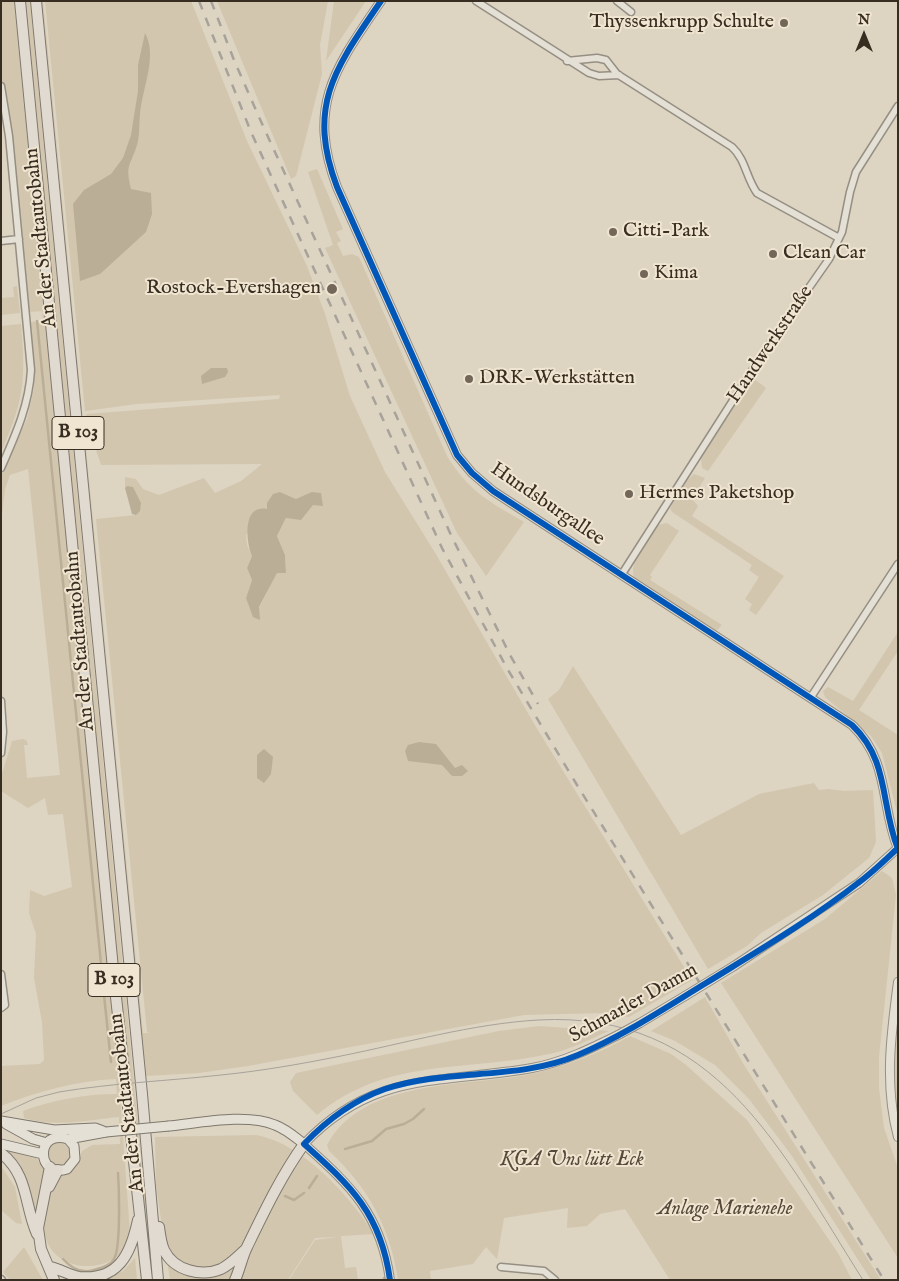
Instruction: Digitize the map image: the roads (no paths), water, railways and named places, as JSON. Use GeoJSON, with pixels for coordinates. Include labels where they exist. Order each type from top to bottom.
{"type":"FeatureCollection","features":[{"type":"Feature","properties":{"kind":"highway","name":"An der Stadtautobahn"},"geometry":{"type":"LineString","coordinates":[[20,1],[114,979],[147,1280]]}},
{"type":"Feature","properties":{"kind":"highway","name":"An der Stadtautobahn"},"geometry":{"type":"LineString","coordinates":[[36,1],[142,1094],[158,1280]]}},
{"type":"Feature","properties":{"kind":"highway"},"geometry":{"type":"LineString","coordinates":[[235,1280],[242,1265],[246,1249],[277,1186],[304,1144]]}},
{"type":"Feature","properties":{"kind":"highway"},"geometry":{"type":"LineString","coordinates":[[1,1153],[14,1166],[23,1182],[31,1221],[38,1237]]}},
{"type":"Feature","properties":{"kind":"highway"},"geometry":{"type":"LineString","coordinates":[[54,1169],[39,1217],[38,1237],[40,1249],[50,1267],[54,1280]]}},
{"type":"Feature","properties":{"kind":"highway"},"geometry":{"type":"LineString","coordinates":[[50,1267],[86,1278],[96,1277],[113,1270],[127,1257],[133,1246],[140,1210]]}},
{"type":"Feature","properties":{"kind":"highway"},"geometry":{"type":"LineString","coordinates":[[152,1214],[159,1226],[164,1250],[171,1260],[188,1271],[199,1273],[223,1268],[246,1249]]}},
{"type":"Feature","properties":{"kind":"main road"},"geometry":{"type":"LineString","coordinates":[[43,1154],[46,1143],[56,1137],[68,1139],[106,1132],[245,1120],[266,1122],[286,1131],[304,1144]]}},
{"type":"Feature","properties":{"kind":"main road"},"geometry":{"type":"LineString","coordinates":[[1,1121],[40,1129],[69,1130],[94,1128],[106,1132]]}},
{"type":"Feature","properties":{"kind":"main road"},"geometry":{"type":"LineString","coordinates":[[1,1121],[33,1139],[46,1143]]}},
{"type":"Feature","properties":{"kind":"main road"},"geometry":{"type":"LineString","coordinates":[[1,1144],[43,1154],[54,1169],[70,1166],[75,1159],[76,1150],[89,1136]]}},
{"type":"Feature","properties":{"kind":"main road"},"geometry":{"type":"LineString","coordinates":[[68,1139],[76,1150]]}},
{"type":"Feature","properties":{"kind":"street","name":"Hundsburgallee"},"geometry":{"type":"LineString","coordinates":[[381,1],[340,64],[329,89],[324,134],[328,161],[337,187],[447,434],[462,462],[494,491],[842,717],[870,746],[880,770],[890,830],[898,848]]}},
{"type":"Feature","properties":{"kind":"street"},"geometry":{"type":"LineString","coordinates":[[476,1],[567,61],[592,75],[619,75]]}},
{"type":"Feature","properties":{"kind":"street"},"geometry":{"type":"LineString","coordinates":[[617,1],[631,12]]}},
{"type":"Feature","properties":{"kind":"street"},"geometry":{"type":"LineString","coordinates":[[567,61],[603,58],[609,62],[619,75],[732,146],[742,159],[750,182],[758,193],[840,238]]}},
{"type":"Feature","properties":{"kind":"street"},"geometry":{"type":"LineString","coordinates":[[1,86],[19,239],[30,381],[23,417],[1,468]]}},
{"type":"Feature","properties":{"kind":"street","name":"Handwerkstraße"},"geometry":{"type":"LineString","coordinates":[[622,574],[762,355],[829,259],[840,238],[856,172],[898,106]]}},
{"type":"Feature","properties":{"kind":"street"},"geometry":{"type":"LineString","coordinates":[[1,241],[19,239]]}},
{"type":"Feature","properties":{"kind":"street"},"geometry":{"type":"LineString","coordinates":[[811,697],[898,564]]}},
{"type":"Feature","properties":{"kind":"street"},"geometry":{"type":"LineString","coordinates":[[1,701],[1,753]]}},
{"type":"Feature","properties":{"kind":"street","name":"Schmarler Damm"},"geometry":{"type":"LineString","coordinates":[[304,1144],[352,1105],[385,1089],[410,1083],[534,1067],[577,1055],[620,1034],[686,996],[836,900],[859,883],[898,848]]}},
{"type":"Feature","properties":{"kind":"street"},"geometry":{"type":"LineString","coordinates":[[1,974],[5,1005],[1,1008]]}},
{"type":"Feature","properties":{"kind":"street"},"geometry":{"type":"LineString","coordinates":[[898,982],[889,1061],[891,1107],[898,1137]]}},
{"type":"Feature","properties":{"kind":"street"},"geometry":{"type":"LineString","coordinates":[[304,1144],[340,1176],[360,1199],[380,1237],[390,1280]]}},
{"type":"Feature","properties":{"kind":"street"},"geometry":{"type":"LineString","coordinates":[[501,1267],[544,1271],[555,1280]]}},
{"type":"Feature","properties":{"kind":"waterway"},"geometry":{"type":"LineString","coordinates":[[37,321],[103,984]]}},
{"type":"Feature","properties":{"kind":"waterway"},"geometry":{"type":"LineString","coordinates":[[104,995],[111,1062]]}},
{"type":"Feature","properties":{"kind":"waterway"},"geometry":{"type":"LineString","coordinates":[[345,1149],[372,1141],[386,1129],[404,1124],[424,1109]]}},
{"type":"Feature","properties":{"kind":"waterway"},"geometry":{"type":"LineString","coordinates":[[63,1259],[81,1271],[94,1270],[105,1266],[114,1259],[119,1231],[118,1173]]}},
{"type":"Feature","properties":{"kind":"waterway"},"geometry":{"type":"LineString","coordinates":[[309,1188],[317,1176]]}},
{"type":"Feature","properties":{"kind":"waterway"},"geometry":{"type":"LineString","coordinates":[[285,1196],[294,1200],[304,1193]]}},
{"type":"Feature","properties":{"kind":"tram line"},"geometry":{"type":"LineString","coordinates":[[1,1114],[36,1098],[59,1092],[266,1069],[341,1056],[488,1025],[538,1020],[600,1023],[652,1038],[697,1064],[736,1098],[771,1138],[803,1184],[863,1280]]}},
{"type":"Feature","properties":{"kind":"railway"},"geometry":{"type":"LineString","coordinates":[[199,1],[251,132],[442,548],[508,670],[577,785],[884,1280]]}},
{"type":"Feature","properties":{"kind":"railway"},"geometry":{"type":"LineString","coordinates":[[211,1],[263,126],[451,535],[510,655],[538,704]]}},
{"type":"Feature","properties":{"kind":"place","name":"Thyssenkrupp Schulte"},"geometry":{"type":"Point","coordinates":[784,23]}},
{"type":"Feature","properties":{"kind":"place","name":"Citti-Park"},"geometry":{"type":"Point","coordinates":[613,232]}},
{"type":"Feature","properties":{"kind":"place","name":"Clean Car"},"geometry":{"type":"Point","coordinates":[773,254]}},
{"type":"Feature","properties":{"kind":"place","name":"Kima"},"geometry":{"type":"Point","coordinates":[644,274]}},
{"type":"Feature","properties":{"kind":"place","name":"Rostock-Evershagen"},"geometry":{"type":"Point","coordinates":[332,289]}},
{"type":"Feature","properties":{"kind":"place","name":"DRK-Werkstätten"},"geometry":{"type":"Point","coordinates":[469,379]}},
{"type":"Feature","properties":{"kind":"place","name":"Hermes Paketshop"},"geometry":{"type":"Point","coordinates":[629,494]}},
{"type":"Feature","properties":{"kind":"park label","name":"KGA Uns lütt Eck"},"geometry":{"type":"Point","coordinates":[572,1161]}},
{"type":"Feature","properties":{"kind":"park label","name":"Anlage Marienehe"},"geometry":{"type":"Point","coordinates":[725,1210]}}]}
